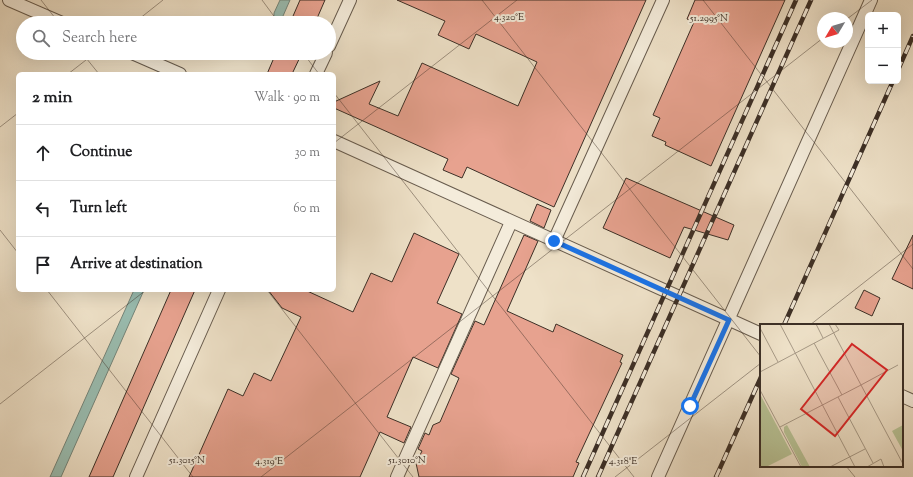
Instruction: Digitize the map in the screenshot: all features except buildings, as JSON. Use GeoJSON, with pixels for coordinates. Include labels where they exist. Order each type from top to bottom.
{"type":"FeatureCollection","features":[{"type":"Feature","properties":{"kind":"lane"},"geometry":{"type":"LineString","coordinates":[[9,0],[46,16]]}},
{"type":"Feature","properties":{"kind":"lane"},"geometry":{"type":"LineString","coordinates":[[336,31],[350,0]]}},
{"type":"Feature","properties":{"kind":"lane"},"geometry":{"type":"LineString","coordinates":[[554,241],[663,0]]}},
{"type":"Feature","properties":{"kind":"lane"},"geometry":{"type":"LineString","coordinates":[[658,477],[871,0]]}},
{"type":"Feature","properties":{"kind":"lane"},"geometry":{"type":"LineString","coordinates":[[148,60],[175,72]]}},
{"type":"Feature","properties":{"kind":"lane"},"geometry":{"type":"LineString","coordinates":[[317,72],[323,60]]}},
{"type":"Feature","properties":{"kind":"lane"},"geometry":{"type":"LineString","coordinates":[[336,142],[760,334]]}},
{"type":"Feature","properties":{"kind":"lane"},"geometry":{"type":"LineString","coordinates":[[397,477],[511,222]]}},
{"type":"Feature","properties":{"kind":"lane"},"geometry":{"type":"LineString","coordinates":[[136,477],[218,292]]}},
{"type":"Feature","properties":{"kind":"lane"},"geometry":{"type":"LineString","coordinates":[[903,396],[913,401]]}},
{"type":"Feature","properties":{"kind":"water"},"geometry":{"type":"Polygon","coordinates":[[[280,0],[290,0],[283,16],[274,16],[280,0]]]}},
{"type":"Feature","properties":{"kind":"water"},"geometry":{"type":"Polygon","coordinates":[[[133,292],[143,292],[61,477],[50,477],[133,292]]]}},
{"type":"Feature","properties":{"kind":"railway"},"geometry":{"type":"LineString","coordinates":[[583,477],[796,0]]}},
{"type":"Feature","properties":{"kind":"railway"},"geometry":{"type":"LineString","coordinates":[[598,477],[811,0]]}},
{"type":"Feature","properties":{"kind":"railway"},"geometry":{"type":"LineString","coordinates":[[901,63],[913,36]]}},
{"type":"Feature","properties":{"kind":"railway"},"geometry":{"type":"LineString","coordinates":[[784,324],[892,84]]}},
{"type":"Feature","properties":{"kind":"railway"},"geometry":{"type":"LineString","coordinates":[[716,477],[760,379]]}},
{"type":"Feature","properties":{"kind":"route"},"geometry":{"type":"LineString","coordinates":[[554,241],[729,320],[690,406]]}}]}
